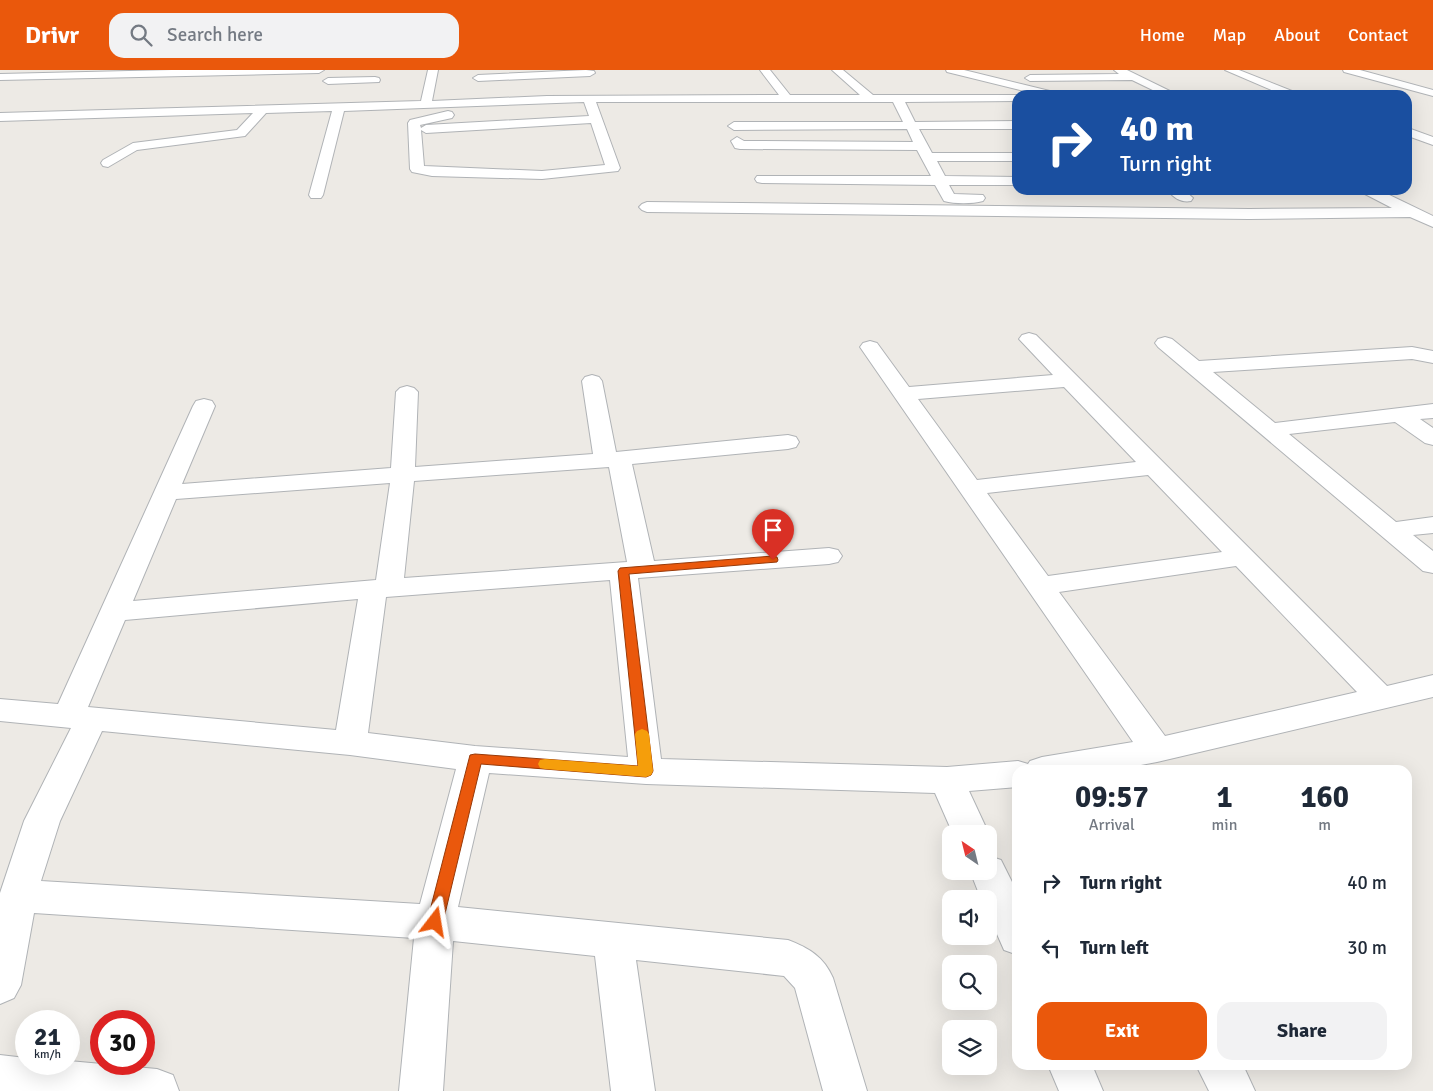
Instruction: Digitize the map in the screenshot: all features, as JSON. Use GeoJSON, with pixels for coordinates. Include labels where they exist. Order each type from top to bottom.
{"type":"FeatureCollection","features":[{"type":"Feature","properties":{"kind":"street"},"geometry":{"type":"LineString","coordinates":[[16,77],[29,70]]}},
{"type":"Feature","properties":{"kind":"street"},"geometry":{"type":"LineString","coordinates":[[172,73],[158,84],[224,75],[319,70]]}},
{"type":"Feature","properties":{"kind":"street"},"geometry":{"type":"LineString","coordinates":[[426,104],[424,91],[433,70]]}},
{"type":"Feature","properties":{"kind":"street"},"geometry":{"type":"LineString","coordinates":[[837,70],[869,98]]}},
{"type":"Feature","properties":{"kind":"street"},"geometry":{"type":"LineString","coordinates":[[951,70],[1035,90]]}},
{"type":"Feature","properties":{"kind":"street"},"geometry":{"type":"LineString","coordinates":[[1119,70],[1161,90]]}},
{"type":"Feature","properties":{"kind":"street"},"geometry":{"type":"LineString","coordinates":[[1230,70],[1280,90]]}},
{"type":"Feature","properties":{"kind":"street"},"geometry":{"type":"LineString","coordinates":[[1348,70],[1433,93]]}},
{"type":"Feature","properties":{"kind":"street"},"geometry":{"type":"LineString","coordinates":[[0,77],[172,73],[224,75]]}},
{"type":"Feature","properties":{"kind":"street"},"geometry":{"type":"LineString","coordinates":[[478,79],[590,73]]}},
{"type":"Feature","properties":{"kind":"street"},"geometry":{"type":"LineString","coordinates":[[0,88],[104,86],[118,74]]}},
{"type":"Feature","properties":{"kind":"street"},"geometry":{"type":"LineString","coordinates":[[328,81],[377,75]]}},
{"type":"Feature","properties":{"kind":"street"},"geometry":{"type":"LineString","coordinates":[[368,93],[377,75]]}},
{"type":"Feature","properties":{"kind":"street"},"geometry":{"type":"LineString","coordinates":[[765,75],[786,97]]}},
{"type":"Feature","properties":{"kind":"street"},"geometry":{"type":"LineString","coordinates":[[1048,90],[1027,76],[1134,77]]}},
{"type":"Feature","properties":{"kind":"street"},"geometry":{"type":"LineString","coordinates":[[478,79],[587,85]]}},
{"type":"Feature","properties":{"kind":"street"},"geometry":{"type":"LineString","coordinates":[[478,79],[481,102]]}},
{"type":"Feature","properties":{"kind":"street"},"geometry":{"type":"LineString","coordinates":[[950,86],[955,98]]}},
{"type":"Feature","properties":{"kind":"street"},"geometry":{"type":"LineString","coordinates":[[240,110],[254,96]]}},
{"type":"Feature","properties":{"kind":"street"},"geometry":{"type":"LineString","coordinates":[[0,116],[263,110],[589,98],[618,104],[698,110],[786,97],[1012,98]]}},
{"type":"Feature","properties":{"kind":"street"},"geometry":{"type":"LineString","coordinates":[[467,102],[466,111],[464,112],[414,123],[418,168],[421,170],[542,175],[589,172],[613,168],[589,98]]}},
{"type":"Feature","properties":{"kind":"street"},"geometry":{"type":"LineString","coordinates":[[898,98],[930,163],[961,202]]}},
{"type":"Feature","properties":{"kind":"street"},"geometry":{"type":"LineString","coordinates":[[731,104],[737,144],[740,145],[930,163],[1012,180]]}},
{"type":"Feature","properties":{"kind":"street"},"geometry":{"type":"LineString","coordinates":[[66,115],[79,105]]}},
{"type":"Feature","properties":{"kind":"street"},"geometry":{"type":"LineString","coordinates":[[316,195],[339,107]]}},
{"type":"Feature","properties":{"kind":"street"},"geometry":{"type":"LineString","coordinates":[[108,163],[128,149],[140,146],[241,133],[263,110]]}},
{"type":"Feature","properties":{"kind":"street"},"geometry":{"type":"LineString","coordinates":[[414,129],[596,119]]}},
{"type":"Feature","properties":{"kind":"street"},"geometry":{"type":"LineString","coordinates":[[734,126],[1012,125]]}},
{"type":"Feature","properties":{"kind":"street"},"geometry":{"type":"LineString","coordinates":[[1412,126],[1433,127]]}},
{"type":"Feature","properties":{"kind":"street"},"geometry":{"type":"LineString","coordinates":[[1412,133],[1433,141]]}},
{"type":"Feature","properties":{"kind":"street"},"geometry":{"type":"LineString","coordinates":[[762,180],[930,163],[1012,157]]}},
{"type":"Feature","properties":{"kind":"street"},"geometry":{"type":"LineString","coordinates":[[750,167],[930,163]]}},
{"type":"Feature","properties":{"kind":"street"},"geometry":{"type":"LineString","coordinates":[[1378,195],[1433,222]]}},
{"type":"Feature","properties":{"kind":"street"},"geometry":{"type":"LineString","coordinates":[[774,196],[1249,214],[1412,212]]}},
{"type":"Feature","properties":{"kind":"street"},"geometry":{"type":"LineString","coordinates":[[647,207],[1090,198]]}},
{"type":"Feature","properties":{"kind":"street"},"geometry":{"type":"LineString","coordinates":[[1029,339],[1381,698]]}},
{"type":"Feature","properties":{"kind":"street"},"geometry":{"type":"LineString","coordinates":[[1165,343],[1433,565]]}},
{"type":"Feature","properties":{"kind":"street"},"geometry":{"type":"LineString","coordinates":[[870,347],[1157,750]]}},
{"type":"Feature","properties":{"kind":"street"},"geometry":{"type":"LineString","coordinates":[[1196,367],[1412,353],[1433,357]]}},
{"type":"Feature","properties":{"kind":"street"},"geometry":{"type":"LineString","coordinates":[[903,394],[1069,380]]}},
{"type":"Feature","properties":{"kind":"street"},"geometry":{"type":"LineString","coordinates":[[592,381],[613,459],[633,570],[646,771]]}},
{"type":"Feature","properties":{"kind":"street"},"geometry":{"type":"LineString","coordinates":[[350,743],[403,473],[407,392]]}},
{"type":"Feature","properties":{"kind":"street"},"geometry":{"type":"LineString","coordinates":[[0,985],[18,896],[42,821],[80,718],[114,612],[204,406]]}},
{"type":"Feature","properties":{"kind":"street"},"geometry":{"type":"LineString","coordinates":[[1268,430],[1433,411]]}},
{"type":"Feature","properties":{"kind":"street"},"geometry":{"type":"LineString","coordinates":[[1398,415],[1433,438]]}},
{"type":"Feature","properties":{"kind":"street"},"geometry":{"type":"LineString","coordinates":[[167,492],[403,473],[613,459],[788,442]]}},
{"type":"Feature","properties":{"kind":"street"},"geometry":{"type":"LineString","coordinates":[[970,488],[1155,467]]}},
{"type":"Feature","properties":{"kind":"street"},"geometry":{"type":"LineString","coordinates":[[1390,530],[1433,525]]}},
{"type":"Feature","properties":{"kind":"street"},"geometry":{"type":"LineString","coordinates":[[114,612],[381,589],[829,556]]}},
{"type":"Feature","properties":{"kind":"street"},"geometry":{"type":"LineString","coordinates":[[1040,586],[1243,557]]}},
{"type":"Feature","properties":{"kind":"street"},"geometry":{"type":"LineString","coordinates":[[1073,765],[1157,750],[1433,686]]}},
{"type":"Feature","properties":{"kind":"street"},"geometry":{"type":"LineString","coordinates":[[0,710],[350,743],[475,759],[646,771],[947,780],[1012,775]]}},
{"type":"Feature","properties":{"kind":"street"},"geometry":{"type":"LineString","coordinates":[[421,1091],[435,922],[475,759]]}},
{"type":"Feature","properties":{"kind":"street"},"geometry":{"type":"LineString","coordinates":[[947,780],[967,825]]}},
{"type":"Feature","properties":{"kind":"street"},"geometry":{"type":"LineString","coordinates":[[992,880],[1012,925]]}},
{"type":"Feature","properties":{"kind":"street"},"geometry":{"type":"LineString","coordinates":[[18,896],[435,922],[788,958],[798,964],[813,978],[845,1091]]}},
{"type":"Feature","properties":{"kind":"street"},"geometry":{"type":"LineString","coordinates":[[613,940],[633,1091]]}},
{"type":"Feature","properties":{"kind":"street"},"geometry":{"type":"LineString","coordinates":[[1072,1070],[1081,1091]]}},
{"type":"Feature","properties":{"kind":"street"},"geometry":{"type":"LineString","coordinates":[[1221,1070],[1233,1091]]}},
{"type":"Feature","properties":{"kind":"street"},"geometry":{"type":"LineString","coordinates":[[0,1077],[157,1091]]}},
{"type":"Feature","properties":{"kind":"slow traffic"},"geometry":{"type":"LineString","coordinates":[[545,764],[646,771],[642,734]]}},
{"type":"Feature","properties":{"kind":"route"},"geometry":{"type":"LineString","coordinates":[[435,922],[475,759],[646,771],[624,571],[773,560]]}}]}
